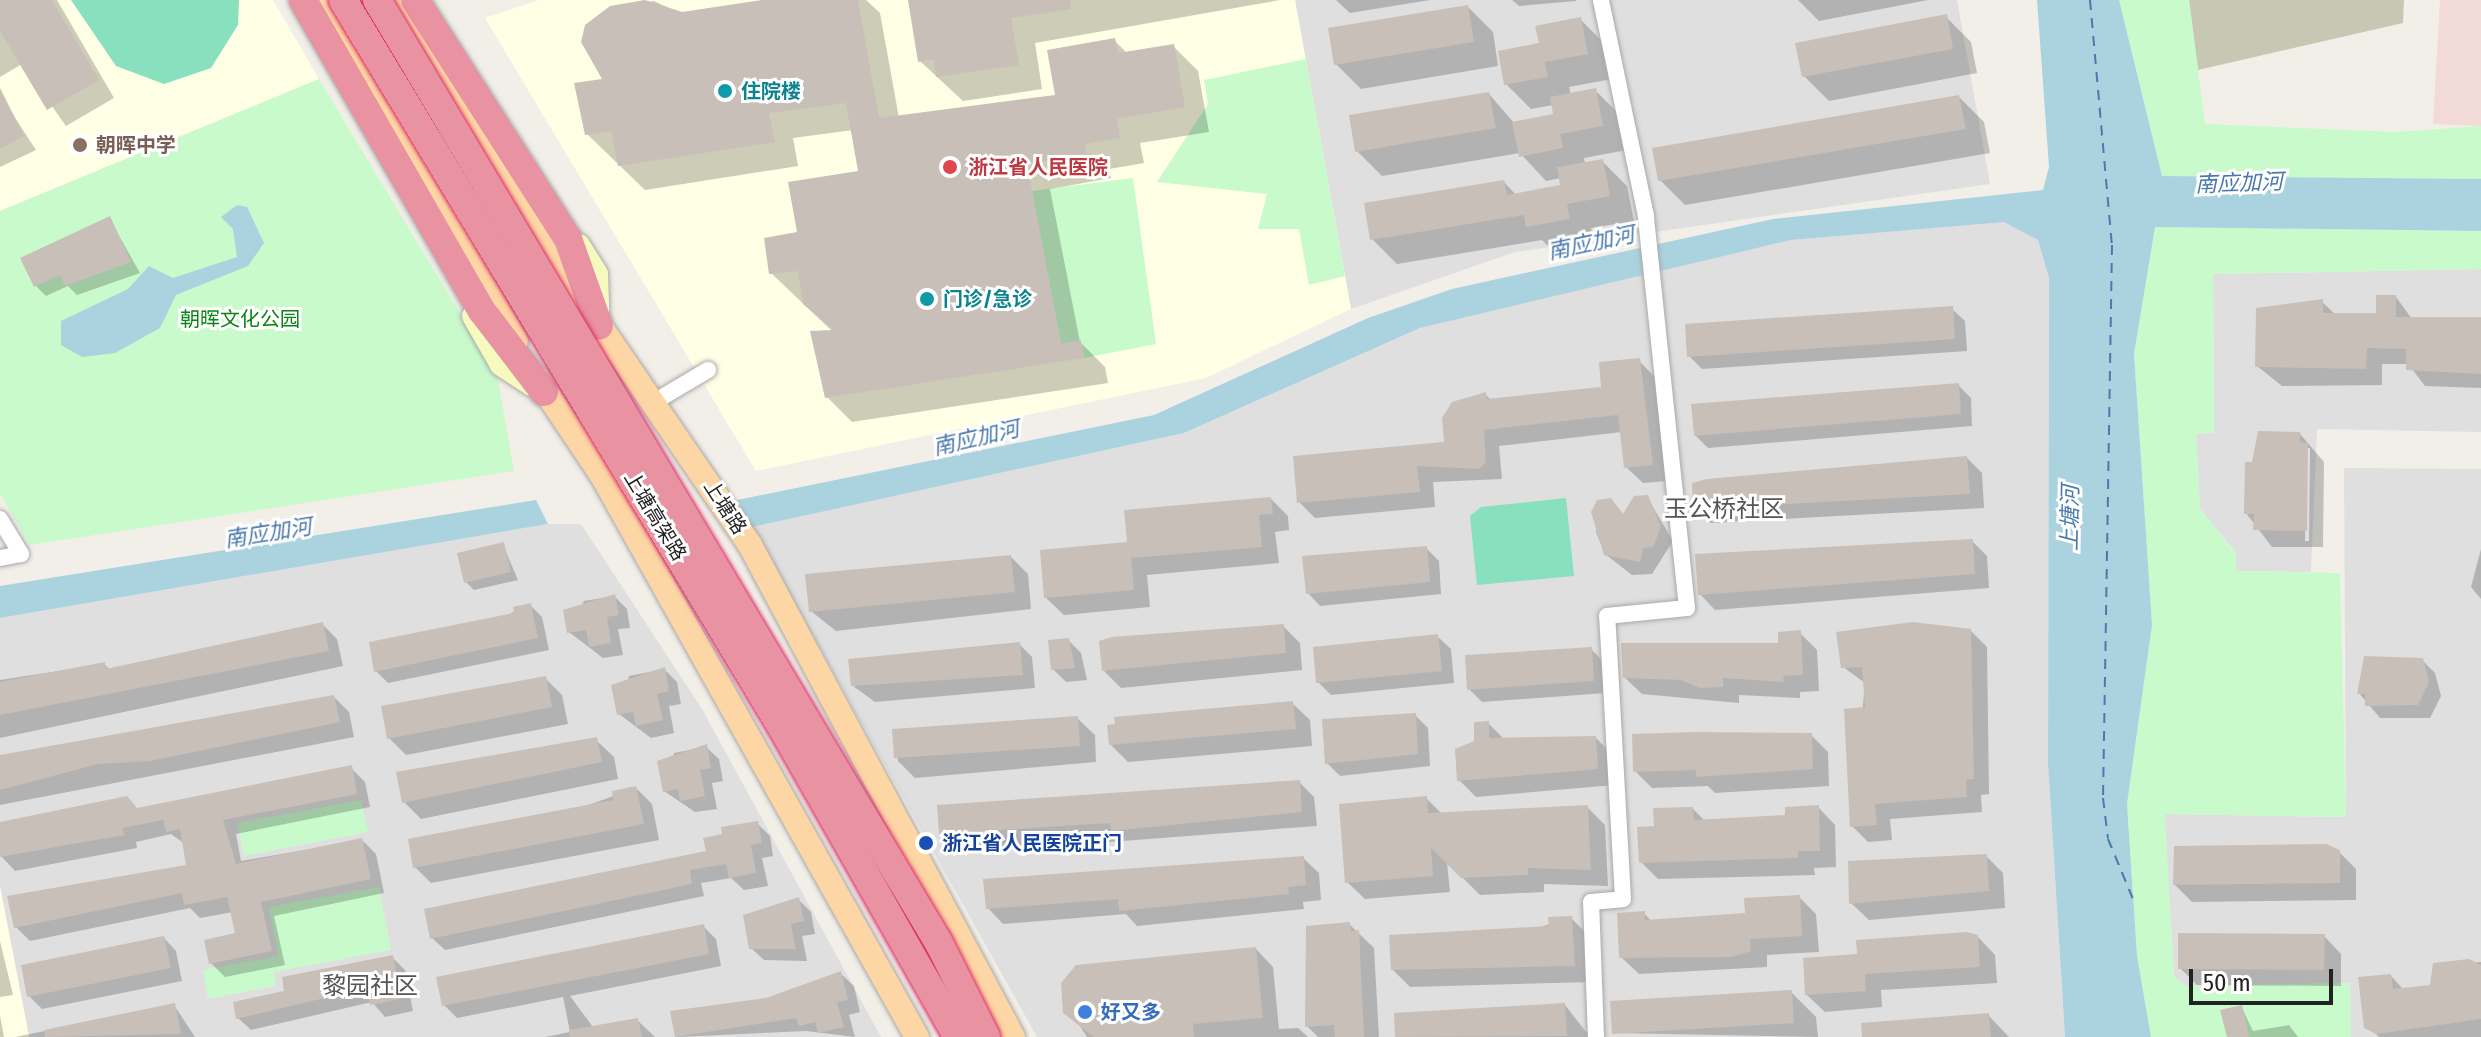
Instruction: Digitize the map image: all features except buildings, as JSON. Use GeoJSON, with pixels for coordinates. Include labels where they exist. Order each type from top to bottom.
{"type":"FeatureCollection","features":[{"type":"Feature","properties":{"kind":"highway"},"geometry":{"type":"LineString","coordinates":[[303,0],[482,311],[544,392]]}},
{"type":"Feature","properties":{"kind":"highway","name":"上塘高架路"},"geometry":{"type":"LineString","coordinates":[[343,0],[780,724],[958,1037]]}},
{"type":"Feature","properties":{"kind":"highway","name":"上塘高架路"},"geometry":{"type":"LineString","coordinates":[[377,0],[939,943],[986,1037]]}},
{"type":"Feature","properties":{"kind":"highway"},"geometry":{"type":"LineString","coordinates":[[415,0],[568,239],[599,326]]}},
{"type":"Feature","properties":{"kind":"main road"},"geometry":{"type":"LineString","coordinates":[[290,0],[501,365],[544,392]]}},
{"type":"Feature","properties":{"kind":"main road"},"geometry":{"type":"LineString","coordinates":[[320,0],[544,392],[609,488],[917,1037]]}},
{"type":"Feature","properties":{"kind":"main road","name":"上塘路"},"geometry":{"type":"LineString","coordinates":[[398,0],[599,326],[750,545],[1013,1037]]}},
{"type":"Feature","properties":{"kind":"main road"},"geometry":{"type":"LineString","coordinates":[[431,0],[597,274],[599,326]]}},
{"type":"Feature","properties":{"kind":"street"},"geometry":{"type":"LineString","coordinates":[[1596,1037],[1591,902],[1623,899],[1607,616],[1687,608],[1646,216],[1601,0]]}},
{"type":"Feature","properties":{"kind":"street"},"geometry":{"type":"LineString","coordinates":[[654,402],[708,370]]}},
{"type":"Feature","properties":{"kind":"street"},"geometry":{"type":"LineString","coordinates":[[0,519],[21,554],[0,558]]}},
{"type":"Feature","properties":{"kind":"shaded area","name":"朝晖中学"},"geometry":{"type":"Polygon","coordinates":[[[0,0],[273,0],[319,79],[0,211],[0,0]]]}},
{"type":"Feature","properties":{"kind":"shaded area","name":"浙江省人民医院"},"geometry":{"type":"Polygon","coordinates":[[[539,0],[1295,0],[1351,309],[1206,378],[756,471],[485,18],[539,0]]]}},
{"type":"Feature","properties":{"kind":"shaded area"},"geometry":{"type":"Polygon","coordinates":[[[1295,0],[1957,0],[1990,184],[1515,252],[1351,309],[1295,0]]]}},
{"type":"Feature","properties":{"kind":"shaded area"},"geometry":{"type":"Polygon","coordinates":[[[2189,0],[2404,0],[2403,23],[2198,70],[2189,0]]]}},
{"type":"Feature","properties":{"kind":"shaded area"},"geometry":{"type":"Polygon","coordinates":[[[2440,0],[2481,0],[2481,126],[2433,124],[2440,0]]]}},
{"type":"Feature","properties":{"kind":"shaded area"},"geometry":{"type":"Polygon","coordinates":[[[2004,221],[2038,240],[2049,278],[2048,764],[2065,1037],[1037,1037],[752,527],[1184,433],[1420,328],[1657,269],[1791,240],[2004,221]]]}},
{"type":"Feature","properties":{"kind":"shaded area"},"geometry":{"type":"Polygon","coordinates":[[[2481,269],[2481,432],[2317,429],[2311,572],[2235,571],[2236,553],[2200,509],[2196,433],[2214,432],[2213,274],[2481,269]]]}},
{"type":"Feature","properties":{"kind":"shaded area"},"geometry":{"type":"Polygon","coordinates":[[[2344,468],[2481,469],[2481,1037],[2351,1037],[2350,983],[2186,986],[2174,977],[2164,814],[2346,817],[2344,468]]]}},
{"type":"Feature","properties":{"kind":"shaded area"},"geometry":{"type":"Polygon","coordinates":[[[548,524],[581,524],[702,709],[881,1037],[29,1037],[0,886],[0,618],[548,524]]]}},
{"type":"Feature","properties":{"kind":"shaded area"},"geometry":{"type":"Polygon","coordinates":[[[0,886],[29,1037],[0,1037],[0,886]]]}},
{"type":"Feature","properties":{"kind":"green space"},"geometry":{"type":"Polygon","coordinates":[[[71,0],[239,0],[238,25],[211,68],[164,84],[116,66],[71,0]]]}},
{"type":"Feature","properties":{"kind":"green space"},"geometry":{"type":"Polygon","coordinates":[[[2119,0],[2189,0],[2205,124],[2395,132],[2481,126],[2481,179],[2162,176],[2119,0]]]}},
{"type":"Feature","properties":{"kind":"green space"},"geometry":{"type":"Polygon","coordinates":[[[1306,59],[1345,276],[1309,285],[1299,229],[1258,229],[1267,194],[1157,182],[1208,104],[1204,80],[1306,59]]]}},
{"type":"Feature","properties":{"kind":"green space","name":"朝晖文化公园"},"geometry":{"type":"Polygon","coordinates":[[[319,79],[497,375],[514,471],[30,545],[0,494],[0,211],[319,79]]]}},
{"type":"Feature","properties":{"kind":"green space"},"geometry":{"type":"Polygon","coordinates":[[[1133,178],[1156,344],[1084,358],[1081,340],[1061,344],[1032,191],[1133,178]]]}},
{"type":"Feature","properties":{"kind":"green space"},"geometry":{"type":"Polygon","coordinates":[[[2155,227],[2481,231],[2481,269],[2213,274],[2214,433],[2196,434],[2200,509],[2236,554],[2236,571],[2340,573],[2346,817],[2165,814],[2174,977],[2186,986],[2350,983],[2351,1037],[2151,1037],[2137,956],[2127,804],[2152,625],[2134,354],[2155,227]]]}},
{"type":"Feature","properties":{"kind":"green space"},"geometry":{"type":"Polygon","coordinates":[[[1566,498],[1574,576],[1477,585],[1470,516],[1481,507],[1566,498]]]}},
{"type":"Feature","properties":{"kind":"green space"},"geometry":{"type":"Polygon","coordinates":[[[361,800],[368,832],[244,856],[237,823],[361,800]]]}},
{"type":"Feature","properties":{"kind":"green space"},"geometry":{"type":"Polygon","coordinates":[[[379,887],[391,950],[274,972],[276,986],[208,999],[203,970],[278,956],[269,907],[379,887]]]}},
{"type":"Feature","properties":{"kind":"water"},"geometry":{"type":"Polygon","coordinates":[[[2037,0],[2119,0],[2162,176],[2481,179],[2481,231],[2155,227],[2134,354],[2152,625],[2127,804],[2137,956],[2151,1037],[2065,1037],[2048,764],[2049,278],[2038,240],[2004,222],[1791,240],[1420,328],[1184,433],[752,527],[737,500],[1154,415],[1368,318],[1452,289],[1773,219],[2043,190],[2049,167],[2037,0]]]}},
{"type":"Feature","properties":{"kind":"water"},"geometry":{"type":"Polygon","coordinates":[[[237,205],[247,207],[264,243],[248,266],[176,295],[160,328],[115,353],[82,357],[61,345],[61,321],[128,289],[149,266],[173,278],[237,257],[233,229],[221,217],[237,205]]]}},
{"type":"Feature","properties":{"kind":"water"},"geometry":{"type":"Polygon","coordinates":[[[536,500],[548,524],[0,618],[0,586],[536,500]]]}},
{"type":"Feature","properties":{"kind":"ferry route"},"geometry":{"type":"LineString","coordinates":[[2090,0],[2112,245],[2103,798],[2108,839],[2133,899]]}},
{"type":"Feature","properties":{"kind":"place","name":"住院楼"},"geometry":{"type":"Point","coordinates":[725,91]}},
{"type":"Feature","properties":{"kind":"place","name":"朝晖中学"},"geometry":{"type":"Point","coordinates":[80,145]}},
{"type":"Feature","properties":{"kind":"place","name":"浙江省人民医院"},"geometry":{"type":"Point","coordinates":[950,167]}},
{"type":"Feature","properties":{"kind":"place","name":"门诊/急诊"},"geometry":{"type":"Point","coordinates":[927,299]}},
{"type":"Feature","properties":{"kind":"place","name":"浙江省人民医院正门"},"geometry":{"type":"Point","coordinates":[926,843]}},
{"type":"Feature","properties":{"kind":"place","name":"好又多"},"geometry":{"type":"Point","coordinates":[1085,1012]}},
{"type":"Feature","properties":{"kind":"district","name":"玉公桥社区"},"geometry":{"type":"Point","coordinates":[1724,510]}},
{"type":"Feature","properties":{"kind":"district","name":"黎园社区"},"geometry":{"type":"Point","coordinates":[370,987]}},
{"type":"Feature","properties":{"kind":"water label","name":"南应加河"},"geometry":{"type":"Point","coordinates":[2239,183]}},
{"type":"Feature","properties":{"kind":"water label","name":"南应加河"},"geometry":{"type":"Point","coordinates":[1591,243]}},
{"type":"Feature","properties":{"kind":"water label","name":"南应加河"},"geometry":{"type":"Point","coordinates":[976,438]}},
{"type":"Feature","properties":{"kind":"water label","name":"上塘河"},"geometry":{"type":"Point","coordinates":[2070,518]}},
{"type":"Feature","properties":{"kind":"water label","name":"南应加河"},"geometry":{"type":"Point","coordinates":[268,533]}}]}
